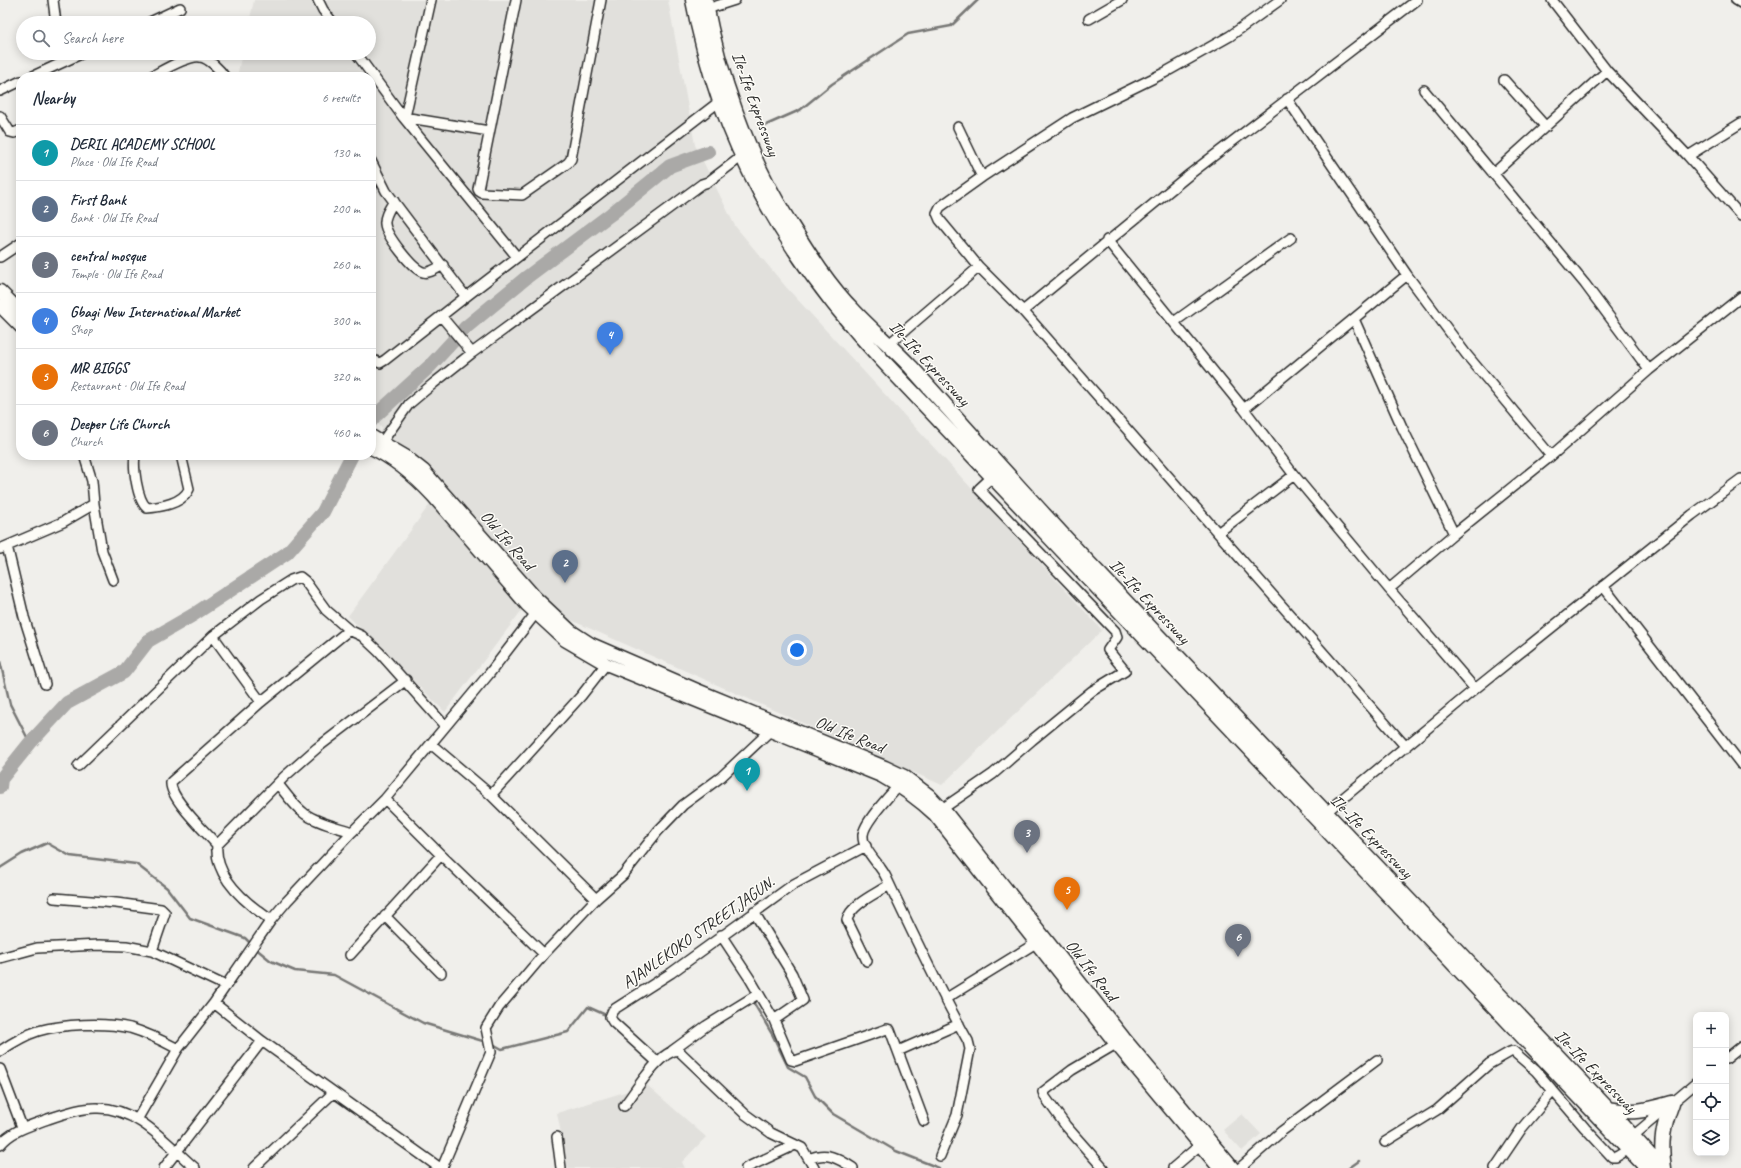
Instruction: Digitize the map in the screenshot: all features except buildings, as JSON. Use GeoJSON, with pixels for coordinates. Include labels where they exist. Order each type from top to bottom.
{"type":"FeatureCollection","features":[{"type":"Feature","properties":{"kind":"highway","name":"Ile-Ife Expressway"},"geometry":{"type":"LineString","coordinates":[[693,0],[703,43],[720,101],[741,157],[779,225],[828,298],[856,332],[1126,616],[1227,726],[1420,927],[1631,1142],[1662,1168]]}},
{"type":"Feature","properties":{"kind":"highway","name":"Ile-Ife Expressway"},"geometry":{"type":"LineString","coordinates":[[706,5],[726,84],[763,174],[783,212],[823,273],[852,310],[889,344],[1039,510],[1608,1109],[1647,1168]]}},
{"type":"Feature","properties":{"kind":"highway"},"geometry":{"type":"LineString","coordinates":[[1608,1109],[1619,1112],[1640,1112],[1672,1103]]}},
{"type":"Feature","properties":{"kind":"highway"},"geometry":{"type":"LineString","coordinates":[[1662,1168],[1661,1148],[1664,1124],[1672,1103]]}},
{"type":"Feature","properties":{"kind":"main road"},"geometry":{"type":"LineString","coordinates":[[1,298],[16,308]]}},
{"type":"Feature","properties":{"kind":"main road"},"geometry":{"type":"LineString","coordinates":[[1,298],[16,320]]}},
{"type":"Feature","properties":{"kind":"main road","name":"Old Ife Road"},"geometry":{"type":"LineString","coordinates":[[376,439],[405,456],[420,475],[535,597],[572,631],[591,644],[770,731],[881,776],[898,785],[923,803],[935,815],[1036,943],[1079,990],[1233,1168]]}},
{"type":"Feature","properties":{"kind":"main road","name":"Old Ife Road"},"geometry":{"type":"LineString","coordinates":[[376,451],[399,465],[420,475],[433,496],[536,613],[565,640],[606,664],[695,695],[885,767],[904,776],[929,795],[942,809],[1079,990],[1116,1044],[1219,1168]]}},
{"type":"Feature","properties":{"kind":"street"},"geometry":{"type":"LineString","coordinates":[[53,0],[55,16]]}},
{"type":"Feature","properties":{"kind":"street"},"geometry":{"type":"LineString","coordinates":[[318,0],[328,16]]}},
{"type":"Feature","properties":{"kind":"street"},"geometry":{"type":"LineString","coordinates":[[404,117],[431,0]]}},
{"type":"Feature","properties":{"kind":"street"},"geometry":{"type":"LineString","coordinates":[[471,200],[479,192],[516,0]]}},
{"type":"Feature","properties":{"kind":"street"},"geometry":{"type":"LineString","coordinates":[[479,192],[520,196],[568,163],[586,86],[600,0]]}},
{"type":"Feature","properties":{"kind":"street"},"geometry":{"type":"LineString","coordinates":[[706,5],[735,0]]}},
{"type":"Feature","properties":{"kind":"street"},"geometry":{"type":"LineString","coordinates":[[1089,19],[1122,0]]}},
{"type":"Feature","properties":{"kind":"street"},"geometry":{"type":"LineString","coordinates":[[1280,0],[1230,36],[1164,73],[1072,118],[982,177],[940,207],[937,213],[940,220],[979,267],[1023,311],[1219,532],[1406,747]]}},
{"type":"Feature","properties":{"kind":"street"},"geometry":{"type":"LineString","coordinates":[[1023,311],[1107,240],[1287,99],[1417,0]]}},
{"type":"Feature","properties":{"kind":"street"},"geometry":{"type":"LineString","coordinates":[[1552,0],[1607,71],[1688,156],[1741,216]]}},
{"type":"Feature","properties":{"kind":"street"},"geometry":{"type":"LineString","coordinates":[[1736,0],[1741,3]]}},
{"type":"Feature","properties":{"kind":"street"},"geometry":{"type":"LineString","coordinates":[[163,16],[180,8]]}},
{"type":"Feature","properties":{"kind":"street"},"geometry":{"type":"LineString","coordinates":[[42,72],[68,60]]}},
{"type":"Feature","properties":{"kind":"street"},"geometry":{"type":"LineString","coordinates":[[161,72],[187,60]]}},
{"type":"Feature","properties":{"kind":"street"},"geometry":{"type":"LineString","coordinates":[[206,60],[221,72]]}},
{"type":"Feature","properties":{"kind":"street"},"geometry":{"type":"LineString","coordinates":[[361,60],[370,72]]}},
{"type":"Feature","properties":{"kind":"street"},"geometry":{"type":"LineString","coordinates":[[1493,174],[1607,71]]}},
{"type":"Feature","properties":{"kind":"street"},"geometry":{"type":"LineString","coordinates":[[376,80],[404,117],[517,257]]}},
{"type":"Feature","properties":{"kind":"street"},"geometry":{"type":"LineString","coordinates":[[1504,80],[1546,127]]}},
{"type":"Feature","properties":{"kind":"street"},"geometry":{"type":"LineString","coordinates":[[0,91],[16,83]]}},
{"type":"Feature","properties":{"kind":"street"},"geometry":{"type":"LineString","coordinates":[[1424,90],[1584,284],[1650,370]]}},
{"type":"Feature","properties":{"kind":"street"},"geometry":{"type":"LineString","coordinates":[[1287,99],[1407,275],[1466,354],[1551,456]]}},
{"type":"Feature","properties":{"kind":"street"},"geometry":{"type":"LineString","coordinates":[[376,361],[380,363],[442,318],[468,295],[547,233],[720,101]]}},
{"type":"Feature","properties":{"kind":"street"},"geometry":{"type":"LineString","coordinates":[[0,116],[10,132],[16,132]]}},
{"type":"Feature","properties":{"kind":"street"},"geometry":{"type":"LineString","coordinates":[[404,117],[490,131]]}},
{"type":"Feature","properties":{"kind":"street"},"geometry":{"type":"LineString","coordinates":[[1688,156],[1741,123]]}},
{"type":"Feature","properties":{"kind":"street"},"geometry":{"type":"LineString","coordinates":[[958,127],[982,177]]}},
{"type":"Feature","properties":{"kind":"street"},"geometry":{"type":"LineString","coordinates":[[376,439],[409,404],[470,352],[650,221],[702,184],[708,182],[741,157]]}},
{"type":"Feature","properties":{"kind":"street"},"geometry":{"type":"LineString","coordinates":[[376,172],[386,191],[463,293],[468,295]]}},
{"type":"Feature","properties":{"kind":"street"},"geometry":{"type":"LineString","coordinates":[[394,201],[384,223],[387,231],[400,250],[415,267],[423,272],[431,272],[443,266]]}},
{"type":"Feature","properties":{"kind":"street"},"geometry":{"type":"LineString","coordinates":[[1174,322],[1291,238]]}},
{"type":"Feature","properties":{"kind":"street"},"geometry":{"type":"LineString","coordinates":[[1107,240],[1244,409],[1294,475],[1475,689]]}},
{"type":"Feature","properties":{"kind":"street"},"geometry":{"type":"LineString","coordinates":[[0,257],[16,246]]}},
{"type":"Feature","properties":{"kind":"street"},"geometry":{"type":"LineString","coordinates":[[889,344],[979,267]]}},
{"type":"Feature","properties":{"kind":"street"},"geometry":{"type":"LineString","coordinates":[[1244,409],[1407,275]]}},
{"type":"Feature","properties":{"kind":"street"},"geometry":{"type":"LineString","coordinates":[[1389,589],[1454,534],[1551,456],[1650,370],[1741,297]]}},
{"type":"Feature","properties":{"kind":"street"},"geometry":{"type":"LineString","coordinates":[[442,318],[470,352]]}},
{"type":"Feature","properties":{"kind":"street"},"geometry":{"type":"LineString","coordinates":[[1354,319],[1402,427],[1454,534]]}},
{"type":"Feature","properties":{"kind":"street"},"geometry":{"type":"LineString","coordinates":[[86,460],[92,481],[94,504],[102,551],[113,580]]}},
{"type":"Feature","properties":{"kind":"street"},"geometry":{"type":"LineString","coordinates":[[134,460],[134,465],[140,497],[147,508],[179,500],[188,493],[189,489],[182,460]]}},
{"type":"Feature","properties":{"kind":"street"},"geometry":{"type":"LineString","coordinates":[[1219,532],[1294,475]]}},
{"type":"Feature","properties":{"kind":"street"},"geometry":{"type":"LineString","coordinates":[[942,809],[993,774],[1092,691],[1125,671],[1108,650],[1116,636],[1115,631],[979,489],[993,476]]}},
{"type":"Feature","properties":{"kind":"street"},"geometry":{"type":"LineString","coordinates":[[1326,813],[1475,689],[1692,515],[1741,479]]}},
{"type":"Feature","properties":{"kind":"street"},"geometry":{"type":"LineString","coordinates":[[45,684],[3,548],[63,522],[94,504]]}},
{"type":"Feature","properties":{"kind":"street"},"geometry":{"type":"LineString","coordinates":[[78,766],[213,636],[261,599],[291,580],[300,577],[326,610],[348,630],[362,636],[406,680],[445,726]]}},
{"type":"Feature","properties":{"kind":"street"},"geometry":{"type":"LineString","coordinates":[[1603,586],[1741,764]]}},
{"type":"Feature","properties":{"kind":"street"},"geometry":{"type":"LineString","coordinates":[[138,1118],[178,1049],[214,1003],[271,920],[352,832],[385,800],[489,674],[536,613]]}},
{"type":"Feature","properties":{"kind":"street"},"geometry":{"type":"LineString","coordinates":[[271,920],[249,905],[232,886],[217,861],[217,845],[182,805],[170,787],[171,782],[261,702],[348,630]]}},
{"type":"Feature","properties":{"kind":"street"},"geometry":{"type":"LineString","coordinates":[[213,636],[261,702]]}},
{"type":"Feature","properties":{"kind":"street"},"geometry":{"type":"LineString","coordinates":[[491,795],[581,696],[606,664]]}},
{"type":"Feature","properties":{"kind":"street"},"geometry":{"type":"LineString","coordinates":[[217,845],[278,784],[317,748],[406,680]]}},
{"type":"Feature","properties":{"kind":"street"},"geometry":{"type":"LineString","coordinates":[[214,1003],[262,1041],[441,1168],[490,1052],[486,1028],[487,1024],[499,1007],[544,954],[596,899],[623,875],[658,831],[683,805],[721,777],[770,731]]}},
{"type":"Feature","properties":{"kind":"street"},"geometry":{"type":"LineString","coordinates":[[431,744],[491,795],[596,899]]}},
{"type":"Feature","properties":{"kind":"street"},"geometry":{"type":"LineString","coordinates":[[278,784],[298,808],[313,819],[352,832]]}},
{"type":"Feature","properties":{"kind":"street"},"geometry":{"type":"LineString","coordinates":[[898,785],[867,824],[863,835],[866,846],[883,871],[945,999],[968,1041],[970,1049],[957,1115],[940,1156]]}},
{"type":"Feature","properties":{"kind":"street"},"geometry":{"type":"LineString","coordinates":[[385,800],[440,855],[544,954]]}},
{"type":"Feature","properties":{"kind":"street","name":"AJANLEKOKO STREET,JAGUN."},"geometry":{"type":"LineString","coordinates":[[657,1062],[613,1022],[610,1017],[613,1010],[671,973],[794,884],[866,846]]}},
{"type":"Feature","properties":{"kind":"street"},"geometry":{"type":"LineString","coordinates":[[350,954],[440,855]]}},
{"type":"Feature","properties":{"kind":"street"},"geometry":{"type":"LineString","coordinates":[[867,961],[847,920],[848,915],[853,908],[890,885]]}},
{"type":"Feature","properties":{"kind":"street"},"geometry":{"type":"LineString","coordinates":[[54,898],[116,903],[161,909],[165,913],[152,951]]}},
{"type":"Feature","properties":{"kind":"street"},"geometry":{"type":"LineString","coordinates":[[754,912],[792,974],[803,1000],[774,1020]]}},
{"type":"Feature","properties":{"kind":"street"},"geometry":{"type":"LineString","coordinates":[[385,916],[441,973]]}},
{"type":"Feature","properties":{"kind":"street"},"geometry":{"type":"LineString","coordinates":[[721,936],[750,979],[774,1020],[791,1060],[795,1061],[887,1028],[892,1033],[924,1121]]}},
{"type":"Feature","properties":{"kind":"street"},"geometry":{"type":"LineString","coordinates":[[945,999],[1036,943]]}},
{"type":"Feature","properties":{"kind":"street"},"geometry":{"type":"LineString","coordinates":[[0,958],[37,948],[91,945],[126,946],[152,951],[226,986]]}},
{"type":"Feature","properties":{"kind":"street"},"geometry":{"type":"LineString","coordinates":[[624,1106],[657,1062],[706,1026],[758,994]]}},
{"type":"Feature","properties":{"kind":"street"},"geometry":{"type":"LineString","coordinates":[[898,1051],[958,1024]]}},
{"type":"Feature","properties":{"kind":"street"},"geometry":{"type":"LineString","coordinates":[[0,1050],[18,1039],[38,1031],[60,1026],[99,1025],[130,1028],[150,1035],[178,1049]]}},
{"type":"Feature","properties":{"kind":"street"},"geometry":{"type":"LineString","coordinates":[[164,1168],[262,1041]]}},
{"type":"Feature","properties":{"kind":"street"},"geometry":{"type":"LineString","coordinates":[[1103,1168],[1066,1126],[1043,1092],[1072,1070],[1116,1044]]}},
{"type":"Feature","properties":{"kind":"street"},"geometry":{"type":"LineString","coordinates":[[1729,1057],[1741,1047]]}},
{"type":"Feature","properties":{"kind":"street"},"geometry":{"type":"LineString","coordinates":[[672,1051],[678,1050],[745,1114],[771,1132],[802,1148],[814,1168]]}},
{"type":"Feature","properties":{"kind":"street"},"geometry":{"type":"LineString","coordinates":[[1385,1142],[1436,1110],[1489,1064],[1510,1052],[1517,1053],[1536,1071],[1585,1128],[1612,1157],[1616,1158],[1672,1103],[1695,1084]]}},
{"type":"Feature","properties":{"kind":"street"},"geometry":{"type":"LineString","coordinates":[[1240,1168],[1282,1131],[1377,1060]]}},
{"type":"Feature","properties":{"kind":"street"},"geometry":{"type":"LineString","coordinates":[[0,1070],[22,1127]]}},
{"type":"Feature","properties":{"kind":"street"},"geometry":{"type":"LineString","coordinates":[[1495,1168],[1522,1128],[1553,1091]]}},
{"type":"Feature","properties":{"kind":"street"},"geometry":{"type":"LineString","coordinates":[[254,1168],[333,1092]]}},
{"type":"Feature","properties":{"kind":"street"},"geometry":{"type":"LineString","coordinates":[[0,1145],[5,1139],[22,1127],[55,1117],[99,1108],[112,1109],[138,1118],[195,1168]]}},
{"type":"Feature","properties":{"kind":"street"},"geometry":{"type":"LineString","coordinates":[[557,1137],[561,1168]]}},
{"type":"Feature","properties":{"kind":"street"},"geometry":{"type":"LineString","coordinates":[[746,1168],[795,1145]]}},
{"type":"Feature","properties":{"kind":"street"},"geometry":{"type":"LineString","coordinates":[[1173,1168],[1200,1145]]}},
{"type":"Feature","properties":{"kind":"street"},"geometry":{"type":"LineString","coordinates":[[809,1159],[818,1154],[840,1160],[853,1168]]}},
{"type":"Feature","properties":{"kind":"shaded area"},"geometry":{"type":"Polygon","coordinates":[[[254,0],[668,0],[695,145],[735,226],[786,287],[1102,630],[942,785],[564,617],[378,424],[376,424],[376,72],[238,72],[241,60],[376,60],[376,16],[251,16],[254,0]]]}},
{"type":"Feature","properties":{"kind":"shaded area"},"geometry":{"type":"Polygon","coordinates":[[[433,500],[525,606],[445,712],[348,616],[433,500]]]}},
{"type":"Feature","properties":{"kind":"shaded area"},"geometry":{"type":"Polygon","coordinates":[[[647,1085],[706,1137],[682,1162],[685,1168],[568,1168],[557,1113],[647,1085]]]}},
{"type":"Feature","properties":{"kind":"shaded area"},"geometry":{"type":"Polygon","coordinates":[[[1242,1114],[1261,1134],[1242,1151],[1223,1130],[1242,1114]]]}},
{"type":"Feature","properties":{"kind":"waterway"},"geometry":{"type":"LineString","coordinates":[[766,125],[800,110],[832,84],[908,34],[951,26],[978,0]]}},
{"type":"Feature","properties":{"kind":"waterway"},"geometry":{"type":"LineString","coordinates":[[376,415],[430,366],[465,328],[527,277],[611,214],[670,166],[708,152]]}},
{"type":"Feature","properties":{"kind":"waterway"},"geometry":{"type":"LineString","coordinates":[[0,787],[1,779],[30,743],[67,703],[124,672],[148,641],[193,615],[287,553],[323,512],[349,460]]}},
{"type":"Feature","properties":{"kind":"waterway"},"geometry":{"type":"LineString","coordinates":[[0,661],[10,704],[30,743]]}},
{"type":"Feature","properties":{"kind":"waterway"},"geometry":{"type":"LineString","coordinates":[[0,868],[22,854],[47,843],[70,856],[136,864],[167,888],[190,918],[245,938],[251,944]]}},
{"type":"Feature","properties":{"kind":"waterway"},"geometry":{"type":"LineString","coordinates":[[255,948],[271,961],[295,971],[334,975],[423,1023],[486,1042]]}},
{"type":"Feature","properties":{"kind":"waterway"},"geometry":{"type":"LineString","coordinates":[[752,1000],[772,1034],[788,1067],[805,1077],[815,1096],[833,1114],[896,1151],[939,1168]]}},
{"type":"Feature","properties":{"kind":"waterway"},"geometry":{"type":"LineString","coordinates":[[493,1044],[502,1049],[568,1032],[588,1007],[608,1016]]}},
{"type":"Feature","properties":{"kind":"waterway"},"geometry":{"type":"LineString","coordinates":[[654,1057],[677,1042]]}},
{"type":"Feature","properties":{"kind":"waterway"},"geometry":{"type":"LineString","coordinates":[[1349,1168],[1359,1161]]}},
{"type":"Feature","properties":{"kind":"place","name":"Gbagi New International Market"},"geometry":{"type":"Point","coordinates":[610,355]}},
{"type":"Feature","properties":{"kind":"place","name":"First Bank"},"geometry":{"type":"Point","coordinates":[565,583]}},
{"type":"Feature","properties":{"kind":"place","name":"DERIL ACADEMY SCHOOL"},"geometry":{"type":"Point","coordinates":[747,791]}},
{"type":"Feature","properties":{"kind":"place","name":"central mosque"},"geometry":{"type":"Point","coordinates":[1027,853]}},
{"type":"Feature","properties":{"kind":"place","name":"MR BIGGS"},"geometry":{"type":"Point","coordinates":[1067,910]}},
{"type":"Feature","properties":{"kind":"place","name":"Deeper Life Church"},"geometry":{"type":"Point","coordinates":[1238,957]}}]}
